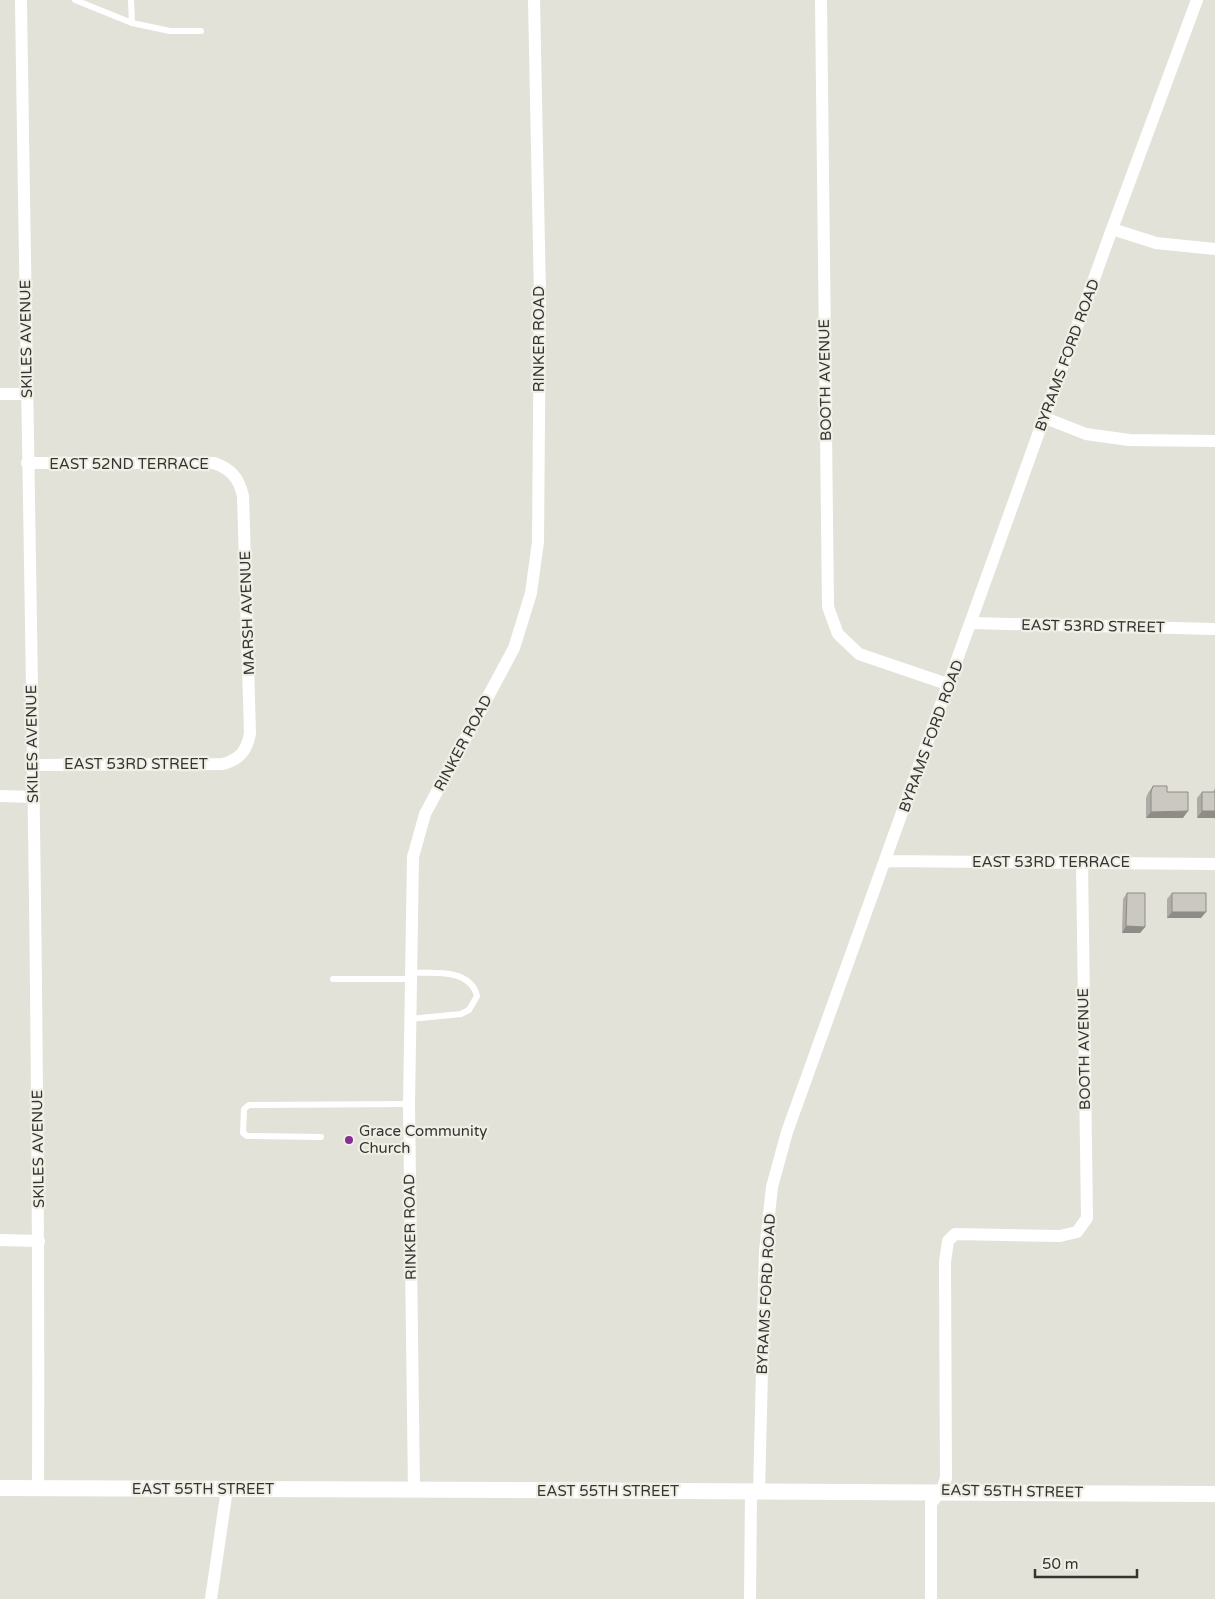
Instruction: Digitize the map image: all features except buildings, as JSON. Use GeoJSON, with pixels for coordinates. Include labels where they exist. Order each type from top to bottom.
{"type":"FeatureCollection","features":[{"type":"Feature","properties":{"kind":"street","name":"SKILES AVENUE"},"geometry":{"type":"LineString","coordinates":[[21,0],[32,764],[37,924],[38,1489]]}},
{"type":"Feature","properties":{"kind":"street","name":"RINKER ROAD"},"geometry":{"type":"LineString","coordinates":[[414,1490],[409,1104],[413,857],[425,814],[514,648],[531,593],[538,542],[540,296],[534,0]]}},
{"type":"Feature","properties":{"kind":"street","name":"BOOTH AVENUE"},"geometry":{"type":"LineString","coordinates":[[821,0],[828,607],[838,634],[859,654],[950,684]]}},
{"type":"Feature","properties":{"kind":"street","name":"BYRAMS FORD ROAD"},"geometry":{"type":"LineString","coordinates":[[750,1599],[765,1251],[772,1187],[787,1132],[972,623],[1112,229],[1197,0]]}},
{"type":"Feature","properties":{"kind":"street"},"geometry":{"type":"LineString","coordinates":[[1112,229],[1156,243],[1215,250]]}},
{"type":"Feature","properties":{"kind":"street"},"geometry":{"type":"LineString","coordinates":[[0,394],[26,394]]}},
{"type":"Feature","properties":{"kind":"street"},"geometry":{"type":"LineString","coordinates":[[1045,418],[1086,434],[1129,440],[1215,441]]}},
{"type":"Feature","properties":{"kind":"street","name":"EAST 52ND TERRACE"},"geometry":{"type":"LineString","coordinates":[[27,463],[214,463],[229,470]]}},
{"type":"Feature","properties":{"kind":"street","name":"MARSH AVENUE"},"geometry":{"type":"LineString","coordinates":[[229,470],[240,484],[244,506],[250,733],[248,744],[238,757]]}},
{"type":"Feature","properties":{"kind":"street","name":"EAST 53RD STREET"},"geometry":{"type":"LineString","coordinates":[[972,623],[1215,628]]}},
{"type":"Feature","properties":{"kind":"street","name":"EAST 53RD STREET"},"geometry":{"type":"LineString","coordinates":[[32,764],[222,764],[238,757]]}},
{"type":"Feature","properties":{"kind":"street"},"geometry":{"type":"LineString","coordinates":[[0,796],[33,797]]}},
{"type":"Feature","properties":{"kind":"street","name":"EAST 53RD TERRACE"},"geometry":{"type":"LineString","coordinates":[[886,861],[1215,864]]}},
{"type":"Feature","properties":{"kind":"street","name":"BOOTH AVENUE"},"geometry":{"type":"LineString","coordinates":[[942,1490],[946,1478],[945,1262],[948,1241],[955,1234],[1060,1236],[1077,1232],[1087,1218],[1082,863]]}},
{"type":"Feature","properties":{"kind":"street"},"geometry":{"type":"LineString","coordinates":[[0,1240],[39,1241]]}},
{"type":"Feature","properties":{"kind":"street","name":"EAST 55TH STREET"},"geometry":{"type":"LineString","coordinates":[[0,1488],[755,1492],[942,1490],[1215,1494]]}},
{"type":"Feature","properties":{"kind":"street"},"geometry":{"type":"LineString","coordinates":[[211,1599],[228,1489]]}},
{"type":"Feature","properties":{"kind":"street"},"geometry":{"type":"LineString","coordinates":[[931,1599],[931,1503],[942,1490]]}},
{"type":"Feature","properties":{"kind":"lane"},"geometry":{"type":"LineString","coordinates":[[74,0],[132,22],[170,32],[201,31]]}},
{"type":"Feature","properties":{"kind":"lane"},"geometry":{"type":"LineString","coordinates":[[131,0],[132,22]]}},
{"type":"Feature","properties":{"kind":"lane"},"geometry":{"type":"LineString","coordinates":[[333,979],[411,976],[438,972],[462,978],[476,990],[477,996],[470,1010],[461,1014],[410,1019]]}},
{"type":"Feature","properties":{"kind":"lane"},"geometry":{"type":"LineString","coordinates":[[321,1137],[247,1136],[243,1133],[244,1108],[249,1105],[409,1104]]}},
{"type":"Feature","properties":{"kind":"place","name":"Grace Community Church"},"geometry":{"type":"Point","coordinates":[349,1140]}}]}
